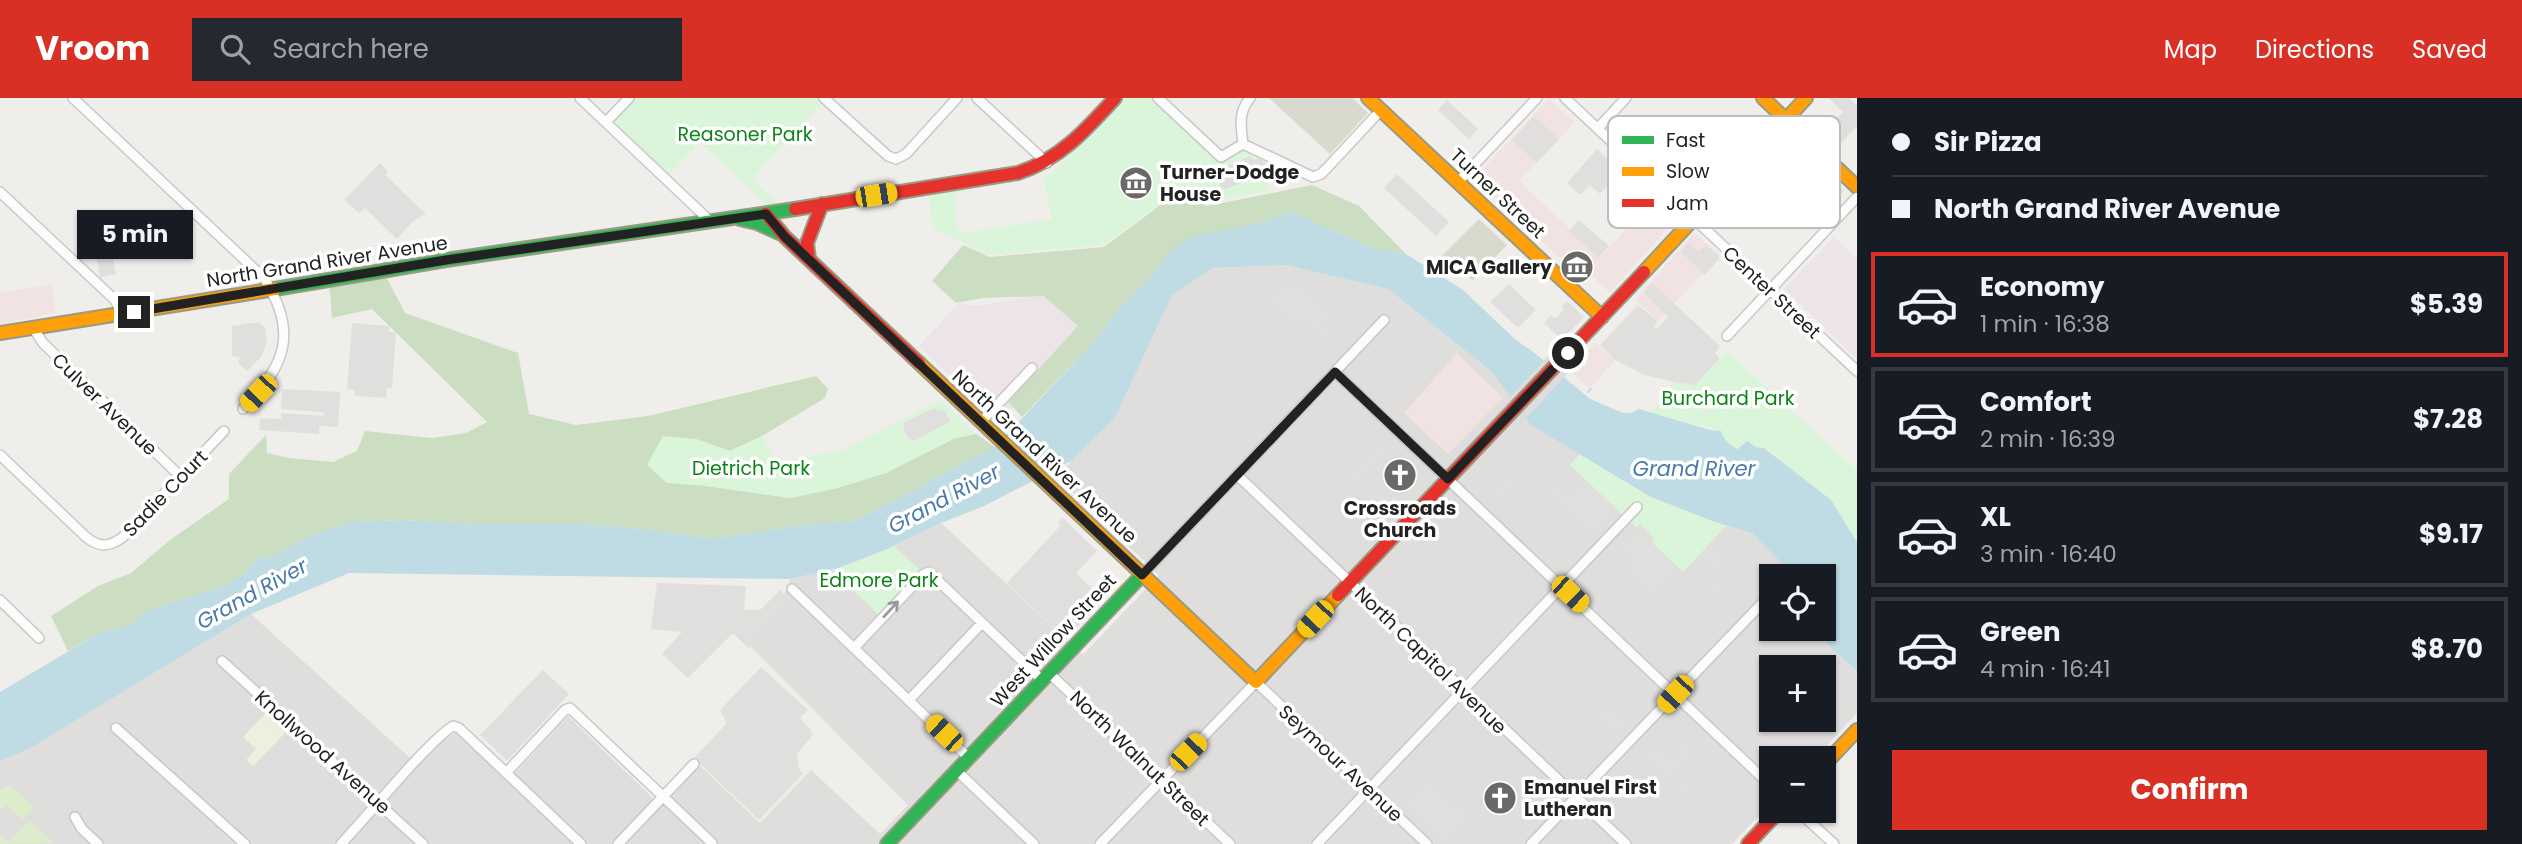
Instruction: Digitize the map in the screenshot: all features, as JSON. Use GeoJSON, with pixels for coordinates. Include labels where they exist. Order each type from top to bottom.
{"type":"FeatureCollection","features":[{"type":"Feature","properties":{"kind":"street"},"geometry":{"type":"LineString","coordinates":[[73,98],[264,278],[272,290],[279,303],[282,320],[281,357],[268,382],[243,409]]}},
{"type":"Feature","properties":{"kind":"street"},"geometry":{"type":"LineString","coordinates":[[580,98],[710,221]]}},
{"type":"Feature","properties":{"kind":"street"},"geometry":{"type":"LineString","coordinates":[[606,122],[629,98]]}},
{"type":"Feature","properties":{"kind":"street"},"geometry":{"type":"LineString","coordinates":[[824,98],[888,156],[896,159],[906,154],[957,98]]}},
{"type":"Feature","properties":{"kind":"street"},"geometry":{"type":"LineString","coordinates":[[977,98],[1047,163]]}},
{"type":"Feature","properties":{"kind":"street"},"geometry":{"type":"LineString","coordinates":[[766,214],[1017,173],[1047,163],[1061,154],[1115,98]]}},
{"type":"Feature","properties":{"kind":"street"},"geometry":{"type":"LineString","coordinates":[[1158,98],[1222,157],[1243,144]]}},
{"type":"Feature","properties":{"kind":"street"},"geometry":{"type":"LineString","coordinates":[[1243,144],[1240,124],[1244,105],[1250,98]]}},
{"type":"Feature","properties":{"kind":"street","name":"Turner Street"},"geometry":{"type":"LineString","coordinates":[[1368,98],[1602,317]]}},
{"type":"Feature","properties":{"kind":"street"},"geometry":{"type":"LineString","coordinates":[[1458,182],[1537,98]]}},
{"type":"Feature","properties":{"kind":"street","name":"Center Street"},"geometry":{"type":"LineString","coordinates":[[1565,98],[1608,137]]}},
{"type":"Feature","properties":{"kind":"street"},"geometry":{"type":"LineString","coordinates":[[1609,116],[1626,98]]}},
{"type":"Feature","properties":{"kind":"street"},"geometry":{"type":"LineString","coordinates":[[1763,98],[1781,116]]}},
{"type":"Feature","properties":{"kind":"street"},"geometry":{"type":"LineString","coordinates":[[1789,116],[1806,98]]}},
{"type":"Feature","properties":{"kind":"street"},"geometry":{"type":"LineString","coordinates":[[1243,144],[1314,177],[1321,174],[1381,110]]}},
{"type":"Feature","properties":{"kind":"street"},"geometry":{"type":"LineString","coordinates":[[1598,128],[1608,117]]}},
{"type":"Feature","properties":{"kind":"street"},"geometry":{"type":"LineString","coordinates":[[1840,171],[1857,187]]}},
{"type":"Feature","properties":{"kind":"street"},"geometry":{"type":"LineString","coordinates":[[0,191],[115,300],[122,313]]}},
{"type":"Feature","properties":{"kind":"street"},"geometry":{"type":"LineString","coordinates":[[1840,215],[1857,197]]}},
{"type":"Feature","properties":{"kind":"street"},"geometry":{"type":"LineString","coordinates":[[808,258],[807,243],[822,204]]}},
{"type":"Feature","properties":{"kind":"street","name":"North Grand River Avenue"},"geometry":{"type":"LineString","coordinates":[[0,333],[446,260],[766,214],[785,237],[1256,682]]}},
{"type":"Feature","properties":{"kind":"street"},"geometry":{"type":"LineString","coordinates":[[733,218],[757,223],[785,237]]}},
{"type":"Feature","properties":{"kind":"street"},"geometry":{"type":"LineString","coordinates":[[1100,844],[1686,228]]}},
{"type":"Feature","properties":{"kind":"street","name":"Center Street"},"geometry":{"type":"LineString","coordinates":[[1704,228],[1857,371]]}},
{"type":"Feature","properties":{"kind":"street"},"geometry":{"type":"LineString","coordinates":[[1727,336],[1828,228]]}},
{"type":"Feature","properties":{"kind":"street","name":"West Willow Street"},"geometry":{"type":"LineString","coordinates":[[887,844],[1384,320]]}},
{"type":"Feature","properties":{"kind":"street","name":"Culver Avenue"},"geometry":{"type":"LineString","coordinates":[[33,328],[43,344],[181,477]]}},
{"type":"Feature","properties":{"kind":"street"},"geometry":{"type":"LineString","coordinates":[[984,425],[1032,368]]}},
{"type":"Feature","properties":{"kind":"street"},"geometry":{"type":"LineString","coordinates":[[1335,372],[1759,774]]}},
{"type":"Feature","properties":{"kind":"street","name":"Sadie Court"},"geometry":{"type":"LineString","coordinates":[[0,455],[86,537],[100,545],[108,545],[123,537],[225,431]]}},
{"type":"Feature","properties":{"kind":"street","name":"North Capitol Avenue"},"geometry":{"type":"LineString","coordinates":[[1237,475],[1626,844]]}},
{"type":"Feature","properties":{"kind":"street"},"geometry":{"type":"LineString","coordinates":[[1317,844],[1637,507]]}},
{"type":"Feature","properties":{"kind":"street","name":"North Walnut Street"},"geometry":{"type":"LineString","coordinates":[[854,648],[924,573],[929,572],[982,623],[1162,779],[1230,844]]}},
{"type":"Feature","properties":{"kind":"street"},"geometry":{"type":"LineString","coordinates":[[792,589],[969,758]]}},
{"type":"Feature","properties":{"kind":"street"},"geometry":{"type":"LineString","coordinates":[[0,600],[39,638]]}},
{"type":"Feature","properties":{"kind":"street"},"geometry":{"type":"LineString","coordinates":[[1531,844],[1759,606]]}},
{"type":"Feature","properties":{"kind":"street"},"geometry":{"type":"LineString","coordinates":[[909,700],[982,623]]}},
{"type":"Feature","properties":{"kind":"street","name":"Knollwood Avenue"},"geometry":{"type":"LineString","coordinates":[[222,661],[423,844]]}},
{"type":"Feature","properties":{"kind":"street","name":"Seymour Avenue"},"geometry":{"type":"LineString","coordinates":[[1256,682],[1427,844]]}},
{"type":"Feature","properties":{"kind":"street"},"geometry":{"type":"LineString","coordinates":[[506,773],[565,710],[570,708],[712,843]]}},
{"type":"Feature","properties":{"kind":"street"},"geometry":{"type":"LineString","coordinates":[[341,844],[386,792],[453,726],[458,727],[581,844]]}},
{"type":"Feature","properties":{"kind":"street"},"geometry":{"type":"LineString","coordinates":[[116,728],[245,844]]}},
{"type":"Feature","properties":{"kind":"street"},"geometry":{"type":"LineString","coordinates":[[1836,752],[1857,730]]}},
{"type":"Feature","properties":{"kind":"street"},"geometry":{"type":"LineString","coordinates":[[618,844],[694,764]]}},
{"type":"Feature","properties":{"kind":"street"},"geometry":{"type":"LineString","coordinates":[[957,771],[1034,844]]}},
{"type":"Feature","properties":{"kind":"street"},"geometry":{"type":"LineString","coordinates":[[75,817],[82,829],[98,844]]}},
{"type":"Feature","properties":{"kind":"street"},"geometry":{"type":"LineString","coordinates":[[1748,844],[1768,823]]}},
{"type":"Feature","properties":{"kind":"street"},"geometry":{"type":"LineString","coordinates":[[1811,823],[1833,844]]}},
{"type":"Feature","properties":{"kind":"shaded area"},"geometry":{"type":"Polygon","coordinates":[[[1269,98],[1352,98],[1368,113],[1330,154],[1269,98]]]}},
{"type":"Feature","properties":{"kind":"shaded area"},"geometry":{"type":"Polygon","coordinates":[[[1828,98],[1849,98],[1857,105],[1857,126],[1840,145],[1839,116],[1843,112],[1828,98]]]}},
{"type":"Feature","properties":{"kind":"shaded area"},"geometry":{"type":"Polygon","coordinates":[[[1549,99],[1575,122],[1519,181],[1600,257],[1628,228],[1668,228],[1610,293],[1589,273],[1583,279],[1474,178],[1549,99]]]}},
{"type":"Feature","properties":{"kind":"shaded area"},"geometry":{"type":"Polygon","coordinates":[[[1447,100],[1478,129],[1469,139],[1438,110],[1447,100]]]}},
{"type":"Feature","properties":{"kind":"shaded area"},"geometry":{"type":"Polygon","coordinates":[[[1534,116],[1559,139],[1537,163],[1512,140],[1534,116]]]}},
{"type":"Feature","properties":{"kind":"shaded area"},"geometry":{"type":"Polygon","coordinates":[[[1597,149],[1608,159],[1608,185],[1600,194],[1590,185],[1580,195],[1567,183],[1597,149]]]}},
{"type":"Feature","properties":{"kind":"shaded area"},"geometry":{"type":"Polygon","coordinates":[[[1250,156],[1254,160],[1259,158],[1270,168],[1251,180],[1221,190],[1219,170],[1250,156]]]}},
{"type":"Feature","properties":{"kind":"shaded area"},"geometry":{"type":"Polygon","coordinates":[[[380,163],[388,171],[385,175],[426,214],[413,221],[397,239],[365,208],[359,213],[344,200],[380,163]]]}},
{"type":"Feature","properties":{"kind":"shaded area"},"geometry":{"type":"Polygon","coordinates":[[[1397,174],[1449,222],[1436,236],[1384,188],[1397,174]]]}},
{"type":"Feature","properties":{"kind":"shaded area"},"geometry":{"type":"Polygon","coordinates":[[[1479,219],[1507,245],[1473,280],[1440,258],[1479,219]]]}},
{"type":"Feature","properties":{"kind":"shaded area"},"geometry":{"type":"Polygon","coordinates":[[[1579,220],[1609,246],[1598,258],[1569,231],[1579,220]]]}},
{"type":"Feature","properties":{"kind":"shaded area"},"geometry":{"type":"Polygon","coordinates":[[[1694,233],[1720,255],[1658,321],[1635,300],[1694,233]]]}},
{"type":"Feature","properties":{"kind":"shaded area"},"geometry":{"type":"Polygon","coordinates":[[[109,237],[116,274],[100,277],[94,240],[109,237]]]}},
{"type":"Feature","properties":{"kind":"shaded area"},"geometry":{"type":"Polygon","coordinates":[[[1834,237],[1857,259],[1857,359],[1784,289],[1834,237]]]}},
{"type":"Feature","properties":{"kind":"shaded area"},"geometry":{"type":"Polygon","coordinates":[[[1689,243],[1699,252],[1706,245],[1720,258],[1705,275],[1681,252],[1689,243]]]}},
{"type":"Feature","properties":{"kind":"shaded area"},"geometry":{"type":"Polygon","coordinates":[[[1286,265],[1388,289],[1492,372],[1532,425],[1651,497],[1752,533],[1782,564],[1759,564],[1759,641],[1826,641],[1857,671],[1857,713],[1826,746],[1759,746],[1759,816],[1732,844],[0,844],[0,761],[29,749],[251,614],[418,765],[438,744],[457,732],[507,782],[568,716],[662,807],[700,766],[760,823],[811,770],[880,834],[908,805],[745,641],[787,590],[790,579],[838,568],[885,550],[941,523],[1083,655],[1159,575],[1058,479],[1071,461],[1115,418],[1172,295],[1213,268],[1286,265]]]}},
{"type":"Feature","properties":{"kind":"shaded area"},"geometry":{"type":"Polygon","coordinates":[[[1290,281],[1298,282],[1335,317],[1326,326],[1336,336],[1329,344],[1306,323],[1291,322],[1263,294],[1290,281]]]}},
{"type":"Feature","properties":{"kind":"shaded area"},"geometry":{"type":"Polygon","coordinates":[[[1652,283],[1720,346],[1715,353],[1720,358],[1695,385],[1645,375],[1615,360],[1600,345],[1638,305],[1657,321],[1653,329],[1658,328],[1668,317],[1644,293],[1652,283]]]}},
{"type":"Feature","properties":{"kind":"shaded area"},"geometry":{"type":"Polygon","coordinates":[[[1509,284],[1536,310],[1518,328],[1490,302],[1509,284]]]}},
{"type":"Feature","properties":{"kind":"shaded area"},"geometry":{"type":"Polygon","coordinates":[[[52,285],[56,313],[0,324],[0,292],[52,285]]]}},
{"type":"Feature","properties":{"kind":"shaded area"},"geometry":{"type":"Polygon","coordinates":[[[1047,294],[1086,331],[999,422],[919,346],[959,303],[978,306],[1047,294]]]}},
{"type":"Feature","properties":{"kind":"shaded area"},"geometry":{"type":"Polygon","coordinates":[[[1567,301],[1584,317],[1562,340],[1544,323],[1551,315],[1555,319],[1567,301]]]}},
{"type":"Feature","properties":{"kind":"shaded area"},"geometry":{"type":"Polygon","coordinates":[[[259,322],[265,328],[267,342],[261,357],[247,371],[238,363],[240,357],[232,356],[232,326],[259,322]]]}},
{"type":"Feature","properties":{"kind":"shaded area"},"geometry":{"type":"Polygon","coordinates":[[[352,323],[389,326],[389,332],[396,332],[392,388],[387,388],[386,398],[355,396],[355,390],[347,389],[352,323]]]}},
{"type":"Feature","properties":{"kind":"shaded area"},"geometry":{"type":"Polygon","coordinates":[[[1595,343],[1615,360],[1590,389],[1570,370],[1595,343]]]}},
{"type":"Feature","properties":{"kind":"shaded area"},"geometry":{"type":"Polygon","coordinates":[[[1457,353],[1503,398],[1448,454],[1404,413],[1457,353]]]}},
{"type":"Feature","properties":{"kind":"shaded area"},"geometry":{"type":"Polygon","coordinates":[[[282,389],[340,392],[338,427],[319,426],[319,434],[259,430],[260,418],[281,419],[281,413],[324,416],[323,412],[281,409],[282,389]]]}},
{"type":"Feature","properties":{"kind":"shaded area"},"geometry":{"type":"Polygon","coordinates":[[[934,408],[938,411],[943,409],[951,421],[914,441],[908,438],[904,423],[934,408]]]}},
{"type":"Feature","properties":{"kind":"shaded area"},"geometry":{"type":"Polygon","coordinates":[[[1381,441],[1393,452],[1357,489],[1345,478],[1381,441]]]}},
{"type":"Feature","properties":{"kind":"shaded area"},"geometry":{"type":"Polygon","coordinates":[[[1510,468],[1523,481],[1501,503],[1488,491],[1510,468]]]}},
{"type":"Feature","properties":{"kind":"shaded area"},"geometry":{"type":"Polygon","coordinates":[[[1584,479],[1618,511],[1591,540],[1571,521],[1574,517],[1543,492],[1554,481],[1569,494],[1584,479]]]}},
{"type":"Feature","properties":{"kind":"shaded area"},"geometry":{"type":"Polygon","coordinates":[[[1063,518],[1097,551],[1076,573],[1103,599],[1066,639],[1007,583],[1060,526],[1058,523],[1063,518]]]}},
{"type":"Feature","properties":{"kind":"shaded area"},"geometry":{"type":"Polygon","coordinates":[[[1640,524],[1655,539],[1651,543],[1681,571],[1654,601],[1624,572],[1631,565],[1616,551],[1640,524]]]}},
{"type":"Feature","properties":{"kind":"shaded area"},"geometry":{"type":"Polygon","coordinates":[[[1713,542],[1731,560],[1717,575],[1727,585],[1712,599],[1698,584],[1711,570],[1698,557],[1713,542]]]}},
{"type":"Feature","properties":{"kind":"shaded area"},"geometry":{"type":"Polygon","coordinates":[[[657,583],[746,586],[744,610],[760,610],[780,590],[794,602],[749,649],[733,633],[688,678],[662,654],[682,632],[651,629],[657,583]]]}},
{"type":"Feature","properties":{"kind":"shaded area"},"geometry":{"type":"Polygon","coordinates":[[[761,667],[808,710],[800,718],[811,730],[812,736],[797,754],[799,769],[803,774],[759,820],[694,758],[727,723],[720,710],[761,667]]]}},
{"type":"Feature","properties":{"kind":"shaded area"},"geometry":{"type":"Polygon","coordinates":[[[543,670],[569,694],[507,761],[480,735],[543,670]]]}},
{"type":"Feature","properties":{"kind":"shaded area"},"geometry":{"type":"Polygon","coordinates":[[[1606,702],[1630,724],[1617,737],[1594,715],[1606,702]]]}},
{"type":"Feature","properties":{"kind":"shaded area"},"geometry":{"type":"Polygon","coordinates":[[[1686,737],[1700,751],[1666,784],[1638,756],[1653,741],[1670,758],[1674,754],[1671,751],[1686,737]]]}},
{"type":"Feature","properties":{"kind":"shaded area"},"geometry":{"type":"Polygon","coordinates":[[[1682,772],[1700,789],[1686,804],[1668,787],[1682,772]]]}},
{"type":"Feature","properties":{"kind":"shaded area"},"geometry":{"type":"Polygon","coordinates":[[[1430,777],[1474,818],[1450,844],[1443,844],[1402,806],[1430,777]]]}},
{"type":"Feature","properties":{"kind":"green space","name":"Reasoner Park"},"geometry":{"type":"Polygon","coordinates":[[[636,98],[818,98],[822,103],[752,179],[778,204],[769,207],[700,142],[670,174],[613,122],[636,98]]]}},
{"type":"Feature","properties":{"kind":"green space"},"geometry":{"type":"Polygon","coordinates":[[[1124,98],[1152,98],[1221,162],[1243,149],[1267,159],[1275,168],[1266,191],[1207,203],[1174,194],[1103,245],[989,255],[933,228],[928,194],[955,190],[957,227],[965,233],[1052,219],[1043,176],[1050,174],[1124,98]]]}},
{"type":"Feature","properties":{"kind":"green space"},"geometry":{"type":"Polygon","coordinates":[[[1312,185],[1359,206],[1406,254],[1371,248],[1292,212],[1219,232],[1168,252],[1155,273],[1022,417],[1006,399],[1037,371],[1078,326],[1044,296],[983,298],[956,303],[932,281],[963,245],[990,257],[1104,247],[1174,195],[1191,198],[1207,206],[1312,185]]]}},
{"type":"Feature","properties":{"kind":"green space"},"geometry":{"type":"Polygon","coordinates":[[[380,271],[388,280],[405,313],[518,353],[529,414],[576,425],[648,416],[816,376],[828,389],[825,398],[762,436],[730,451],[696,439],[706,486],[790,498],[837,488],[886,473],[955,438],[976,434],[995,447],[855,521],[804,525],[713,539],[644,529],[578,524],[476,524],[403,520],[353,522],[309,536],[275,556],[257,559],[246,573],[225,586],[160,606],[139,615],[134,625],[101,632],[68,651],[51,616],[98,586],[131,573],[170,540],[229,499],[229,474],[266,435],[267,453],[333,462],[357,451],[365,431],[432,438],[466,433],[487,422],[372,309],[332,318],[329,280],[380,271]]]}},
{"type":"Feature","properties":{"kind":"green space","name":"Burchard Park"},"geometry":{"type":"Polygon","coordinates":[[[1727,351],[1857,470],[1857,542],[1831,500],[1765,448],[1734,447],[1721,431],[1652,413],[1674,382],[1695,385],[1727,351]]]}},
{"type":"Feature","properties":{"kind":"green space","name":"Dietrich Park"},"geometry":{"type":"Polygon","coordinates":[[[940,400],[976,434],[955,438],[886,473],[837,488],[790,498],[667,483],[647,465],[663,436],[696,439],[730,451],[762,436],[776,463],[846,449],[940,400]]]}},
{"type":"Feature","properties":{"kind":"green space"},"geometry":{"type":"Polygon","coordinates":[[[1580,454],[1651,497],[1727,525],[1683,572],[1570,465],[1580,454]]]}},
{"type":"Feature","properties":{"kind":"green space","name":"Edmore Park"},"geometry":{"type":"Polygon","coordinates":[[[894,546],[922,572],[880,616],[832,570],[894,546]]]}},
{"type":"Feature","properties":{"kind":"green space"},"geometry":{"type":"Polygon","coordinates":[[[265,714],[285,733],[253,766],[246,760],[256,749],[243,737],[265,714]]]}},
{"type":"Feature","properties":{"kind":"green space"},"geometry":{"type":"Polygon","coordinates":[[[9,785],[34,806],[23,819],[6,805],[0,810],[0,790],[9,785]]]}},
{"type":"Feature","properties":{"kind":"green space"},"geometry":{"type":"Polygon","coordinates":[[[30,821],[53,843],[0,844],[0,835],[9,842],[30,821]]]}},
{"type":"Feature","properties":{"kind":"water","name":"Grand River"},"geometry":{"type":"Polygon","coordinates":[[[1292,212],[1371,248],[1406,254],[1463,290],[1516,340],[1590,399],[1623,413],[1639,409],[1721,431],[1727,442],[1738,449],[1747,441],[1756,447],[1764,448],[1831,500],[1857,542],[1857,671],[1826,641],[1836,641],[1836,564],[1782,564],[1752,533],[1651,497],[1531,425],[1492,372],[1388,289],[1286,265],[1213,268],[1172,295],[1115,418],[1071,461],[984,506],[885,550],[838,568],[790,579],[349,573],[251,614],[29,749],[0,761],[0,692],[101,632],[134,625],[139,615],[160,606],[225,586],[246,573],[257,559],[275,556],[309,536],[353,522],[403,520],[476,524],[578,524],[644,529],[713,539],[804,525],[855,521],[995,447],[1155,273],[1168,252],[1191,237],[1256,224],[1292,212]]]}},
{"type":"Feature","properties":{"kind":"pier"},"geometry":{"type":"Polygon","coordinates":[[[1559,344],[1578,362],[1520,425],[1501,407],[1559,344]]]}},
{"type":"Feature","properties":{"kind":"waterway"},"geometry":{"type":"LineString","coordinates":[[1588,392],[1591,389]]}},
{"type":"Feature","properties":{"kind":"traffic: fast"},"geometry":{"type":"LineString","coordinates":[[275,289],[446,260],[795,209]]}},
{"type":"Feature","properties":{"kind":"traffic: fast"},"geometry":{"type":"LineString","coordinates":[[740,219],[779,233]]}},
{"type":"Feature","properties":{"kind":"traffic: fast"},"geometry":{"type":"LineString","coordinates":[[887,844],[1142,575]]}},
{"type":"Feature","properties":{"kind":"traffic: slow"},"geometry":{"type":"LineString","coordinates":[[1368,98],[1602,317]]}},
{"type":"Feature","properties":{"kind":"traffic: slow"},"geometry":{"type":"LineString","coordinates":[[1763,98],[1782,116]]}},
{"type":"Feature","properties":{"kind":"traffic: slow"},"geometry":{"type":"LineString","coordinates":[[1789,116],[1806,98]]}},
{"type":"Feature","properties":{"kind":"traffic: slow"},"geometry":{"type":"LineString","coordinates":[[1840,171],[1857,187]]}},
{"type":"Feature","properties":{"kind":"traffic: slow"},"geometry":{"type":"LineString","coordinates":[[1644,272],[1685,228]]}},
{"type":"Feature","properties":{"kind":"traffic: slow"},"geometry":{"type":"LineString","coordinates":[[0,333],[275,289]]}},
{"type":"Feature","properties":{"kind":"traffic: slow"},"geometry":{"type":"LineString","coordinates":[[919,363],[1256,682],[1338,595]]}},
{"type":"Feature","properties":{"kind":"traffic: slow"},"geometry":{"type":"LineString","coordinates":[[1836,752],[1857,730]]}},
{"type":"Feature","properties":{"kind":"traffic: jam"},"geometry":{"type":"LineString","coordinates":[[795,209],[1018,173],[1060,152],[1115,98]]}},
{"type":"Feature","properties":{"kind":"traffic: jam"},"geometry":{"type":"LineString","coordinates":[[809,259],[807,243],[822,204]]}},
{"type":"Feature","properties":{"kind":"traffic: jam"},"geometry":{"type":"LineString","coordinates":[[766,214],[785,237],[919,363]]}},
{"type":"Feature","properties":{"kind":"traffic: jam"},"geometry":{"type":"LineString","coordinates":[[1338,595],[1644,272]]}},
{"type":"Feature","properties":{"kind":"traffic: jam"},"geometry":{"type":"LineString","coordinates":[[1748,844],[1768,823]]}},
{"type":"Feature","properties":{"kind":"place","name":"Turner-Dodge House"},"geometry":{"type":"Point","coordinates":[1136,183]}},
{"type":"Feature","properties":{"kind":"place","name":"MICA Gallery"},"geometry":{"type":"Point","coordinates":[1577,267]}},
{"type":"Feature","properties":{"kind":"place","name":"Crossroads Church"},"geometry":{"type":"Point","coordinates":[1400,475]}},
{"type":"Feature","properties":{"kind":"place","name":"Emanuel First Lutheran"},"geometry":{"type":"Point","coordinates":[1500,798]}},
{"type":"Feature","properties":{"kind":"route"},"geometry":{"type":"LineString","coordinates":[[134,312],[446,260],[766,214],[785,237],[1142,575],[1335,372],[1448,479],[1568,353]]}}]}
